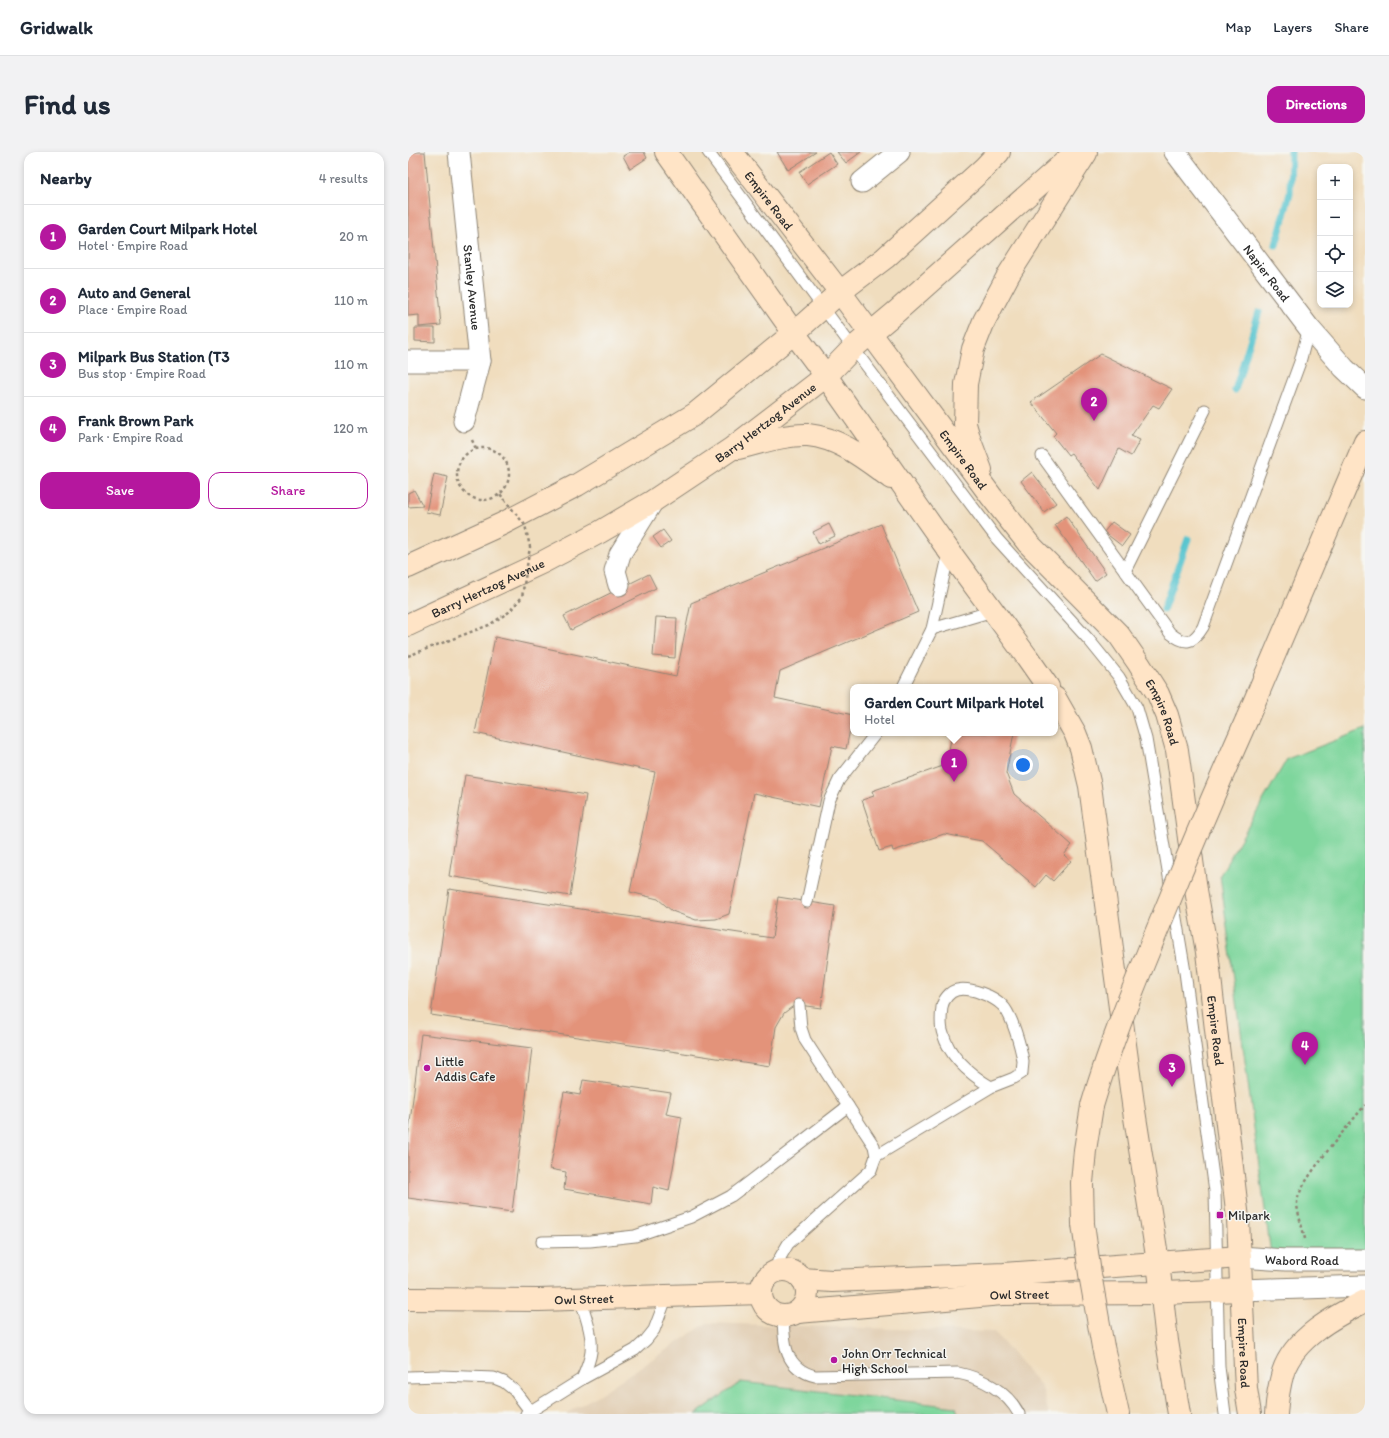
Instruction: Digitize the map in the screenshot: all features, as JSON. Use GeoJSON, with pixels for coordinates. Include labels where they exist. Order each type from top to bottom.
{"type":"FeatureCollection","features":[{"type":"Feature","properties":{"kind":"main road"},"geometry":{"type":"LineString","coordinates":[[666,152],[949,551],[1046,684]]}},
{"type":"Feature","properties":{"kind":"main road","name":"Empire Road"},"geometry":{"type":"LineString","coordinates":[[732,152],[840,292],[991,496],[1028,543],[1119,635],[1158,694],[1167,715],[1177,750],[1196,890],[1207,952],[1238,1219],[1246,1388],[1250,1414]]}},
{"type":"Feature","properties":{"kind":"main road"},"geometry":{"type":"LineString","coordinates":[[408,567],[502,524],[577,485],[695,414],[794,333],[840,292],[891,253],[984,168],[999,152]]}},
{"type":"Feature","properties":{"kind":"main road","name":"Barry Hertzog Avenue"},"geometry":{"type":"LineString","coordinates":[[408,625],[594,536],[653,501],[731,449],[826,376],[853,348],[896,312],[1076,152]]}},
{"type":"Feature","properties":{"kind":"main road"},"geometry":{"type":"LineString","coordinates":[[991,496],[970,442],[966,424],[966,384],[973,349],[984,321],[1009,274],[1087,152]]}},
{"type":"Feature","properties":{"kind":"main road"},"geometry":{"type":"LineString","coordinates":[[731,449],[783,437],[808,435],[828,440],[849,448],[904,487]]}},
{"type":"Feature","properties":{"kind":"main road"},"geometry":{"type":"LineString","coordinates":[[1118,1414],[1103,1347],[1083,1224],[1082,1183],[1085,1150],[1092,1106],[1103,1069],[1136,981],[1207,809],[1363,447]]}},
{"type":"Feature","properties":{"kind":"main road"},"geometry":{"type":"LineString","coordinates":[[1058,704],[1081,748],[1090,786],[1134,1111],[1158,1262],[1167,1341],[1179,1414]]}},
{"type":"Feature","properties":{"kind":"main road","name":"Owl Street"},"geometry":{"type":"LineString","coordinates":[[802,1279],[832,1281],[1004,1274],[1240,1257]]}},
{"type":"Feature","properties":{"kind":"main road"},"geometry":{"type":"LineString","coordinates":[[782,1270],[790,1271],[802,1279],[806,1285],[807,1293],[803,1307],[790,1314],[770,1312],[762,1300],[761,1292],[765,1280],[776,1272],[782,1270]]}},
{"type":"Feature","properties":{"kind":"main road","name":"Owl Street"},"geometry":{"type":"LineString","coordinates":[[790,1314],[1002,1294],[1241,1290]]}},
{"type":"Feature","properties":{"kind":"main road","name":"Owl Street"},"geometry":{"type":"LineString","coordinates":[[408,1299],[539,1300],[761,1292]]}},
{"type":"Feature","properties":{"kind":"main road"},"geometry":{"type":"LineString","coordinates":[[1276,1414],[1278,1394],[1284,1370],[1293,1353],[1308,1337],[1328,1321],[1365,1301]]}},
{"type":"Feature","properties":{"kind":"street","name":"Stanley Avenue"},"geometry":{"type":"LineString","coordinates":[[459,152],[480,361],[464,421]]}},
{"type":"Feature","properties":{"kind":"street"},"geometry":{"type":"LineString","coordinates":[[862,182],[899,152]]}},
{"type":"Feature","properties":{"kind":"street","name":"Napier Road"},"geometry":{"type":"LineString","coordinates":[[1175,152],[1308,328],[1344,368],[1365,388]]}},
{"type":"Feature","properties":{"kind":"street"},"geometry":{"type":"LineString","coordinates":[[408,361],[480,361]]}},
{"type":"Feature","properties":{"kind":"street"},"geometry":{"type":"LineString","coordinates":[[619,585],[615,571],[620,554],[653,501]]}},
{"type":"Feature","properties":{"kind":"street","name":"Wabord Road"},"geometry":{"type":"LineString","coordinates":[[1240,1257],[1286,1260],[1365,1260]]}},
{"type":"Feature","properties":{"kind":"street"},"geometry":{"type":"LineString","coordinates":[[1241,1290],[1365,1286]]}},
{"type":"Feature","properties":{"kind":"lane"},"geometry":{"type":"LineString","coordinates":[[708,152],[997,539],[1089,640],[1119,677],[1137,708],[1146,739],[1184,972],[1215,1191],[1218,1258],[1216,1290],[1219,1367],[1225,1414]]}},
{"type":"Feature","properties":{"kind":"lane"},"geometry":{"type":"LineString","coordinates":[[1042,456],[1170,633],[1179,640],[1188,642],[1197,636],[1203,627],[1300,362],[1308,328]]}},
{"type":"Feature","properties":{"kind":"lane"},"geometry":{"type":"LineString","coordinates":[[1125,571],[1204,410]]}},
{"type":"Feature","properties":{"kind":"lane"},"geometry":{"type":"LineString","coordinates":[[904,684],[932,629],[949,551]]}},
{"type":"Feature","properties":{"kind":"lane"},"geometry":{"type":"LineString","coordinates":[[932,629],[993,611]]}},
{"type":"Feature","properties":{"kind":"lane"},"geometry":{"type":"LineString","coordinates":[[807,902],[829,802],[839,780],[874,736]]}},
{"type":"Feature","properties":{"kind":"lane"},"geometry":{"type":"LineString","coordinates":[[876,1156],[991,1087],[1014,1078],[1022,1073],[1023,1063],[1015,1029],[1003,1006],[988,996],[973,991],[957,990],[948,996],[943,1002],[941,1016],[942,1034],[952,1052],[974,1077],[991,1087]]}},
{"type":"Feature","properties":{"kind":"lane"},"geometry":{"type":"LineString","coordinates":[[776,1272],[778,1261],[788,1244],[870,1170],[876,1156],[874,1146],[805,1040],[801,1028],[799,1005]]}},
{"type":"Feature","properties":{"kind":"lane"},"geometry":{"type":"LineString","coordinates":[[542,1242],[590,1241],[635,1236],[691,1217],[731,1196],[848,1106]]}},
{"type":"Feature","properties":{"kind":"lane"},"geometry":{"type":"LineString","coordinates":[[408,1376],[494,1378],[504,1382],[514,1390],[528,1413],[582,1379],[635,1350],[654,1330],[667,1296]]}},
{"type":"Feature","properties":{"kind":"lane"},"geometry":{"type":"LineString","coordinates":[[580,1298],[591,1340],[592,1350],[589,1363],[582,1379]]}},
{"type":"Feature","properties":{"kind":"lane"},"geometry":{"type":"LineString","coordinates":[[790,1314],[785,1348],[796,1367],[804,1373],[815,1376],[958,1372],[973,1376],[987,1383],[1011,1403],[1019,1414]]}},
{"type":"Feature","properties":{"kind":"path"},"geometry":{"type":"LineString","coordinates":[[485,448],[494,450],[501,455],[509,470],[509,479],[506,487],[500,494],[484,500],[476,499],[462,490],[458,482],[457,474],[463,458],[476,449],[485,448]]}},
{"type":"Feature","properties":{"kind":"path"},"geometry":{"type":"LineString","coordinates":[[408,656],[489,625],[509,612],[522,597],[530,547],[525,525],[500,494]]}},
{"type":"Feature","properties":{"kind":"path"},"geometry":{"type":"LineString","coordinates":[[1306,1243],[1297,1204],[1298,1194],[1318,1164],[1365,1105]]}},
{"type":"Feature","properties":{"kind":"shaded area","name":"John Orr Technical High School"},"geometry":{"type":"Polygon","coordinates":[[[707,1323],[994,1332],[1042,1388],[1049,1414],[565,1414],[598,1395],[707,1323]]]}},
{"type":"Feature","properties":{"kind":"green space"},"geometry":{"type":"Polygon","coordinates":[[[1365,729],[1365,1255],[1272,1262],[1220,875],[1287,759],[1365,729]]]}},
{"type":"Feature","properties":{"kind":"green space"},"geometry":{"type":"Polygon","coordinates":[[[741,1382],[956,1407],[958,1414],[696,1414],[741,1382]]]}},
{"type":"Feature","properties":{"kind":"building"},"geometry":{"type":"Polygon","coordinates":[[[408,152],[425,152],[441,325],[419,327],[419,315],[408,316],[408,152]]]}},
{"type":"Feature","properties":{"kind":"building"},"geometry":{"type":"Polygon","coordinates":[[[630,152],[644,152],[647,158],[630,169],[623,156],[630,152]]]}},
{"type":"Feature","properties":{"kind":"building"},"geometry":{"type":"Polygon","coordinates":[[[777,152],[816,152],[788,170],[777,152]]]}},
{"type":"Feature","properties":{"kind":"building"},"geometry":{"type":"Polygon","coordinates":[[[829,152],[837,164],[807,184],[799,172],[829,152]]]}},
{"type":"Feature","properties":{"kind":"building"},"geometry":{"type":"Polygon","coordinates":[[[837,152],[861,152],[846,163],[837,152]]]}},
{"type":"Feature","properties":{"kind":"building"},"geometry":{"type":"Polygon","coordinates":[[[415,328],[435,328],[435,342],[415,341],[415,328]]]}},
{"type":"Feature","properties":{"kind":"building"},"geometry":{"type":"Polygon","coordinates":[[[1101,354],[1172,389],[1159,408],[1153,405],[1131,436],[1140,440],[1131,456],[1119,449],[1100,490],[1071,453],[1068,455],[1053,436],[1056,433],[1031,402],[1101,354]]]}},
{"type":"Feature","properties":{"kind":"building"},"geometry":{"type":"Polygon","coordinates":[[[1032,472],[1056,503],[1044,512],[1021,481],[1032,472]]]}},
{"type":"Feature","properties":{"kind":"building"},"geometry":{"type":"Polygon","coordinates":[[[434,474],[448,477],[440,515],[426,512],[434,474]]]}},
{"type":"Feature","properties":{"kind":"building"},"geometry":{"type":"Polygon","coordinates":[[[414,490],[423,506],[408,507],[408,493],[414,490]]]}},
{"type":"Feature","properties":{"kind":"building"},"geometry":{"type":"Polygon","coordinates":[[[1066,516],[1106,573],[1095,581],[1055,525],[1066,516]]]}},
{"type":"Feature","properties":{"kind":"building"},"geometry":{"type":"Polygon","coordinates":[[[1112,522],[1130,535],[1122,546],[1104,532],[1112,522]]]}},
{"type":"Feature","properties":{"kind":"building"},"geometry":{"type":"Polygon","coordinates":[[[829,524],[835,536],[819,544],[813,532],[829,524]]]}},
{"type":"Feature","properties":{"kind":"building"},"geometry":{"type":"Polygon","coordinates":[[[881,524],[918,612],[780,671],[775,698],[850,714],[850,730],[846,749],[832,746],[819,807],[754,793],[729,914],[716,919],[696,920],[672,911],[658,899],[630,892],[655,772],[475,733],[495,637],[676,676],[691,603],[881,524]]]}},
{"type":"Feature","properties":{"kind":"building"},"geometry":{"type":"Polygon","coordinates":[[[663,530],[671,541],[661,548],[653,537],[663,530]]]}},
{"type":"Feature","properties":{"kind":"building"},"geometry":{"type":"Polygon","coordinates":[[[649,574],[656,588],[571,630],[564,616],[649,574]]]}},
{"type":"Feature","properties":{"kind":"building"},"geometry":{"type":"Polygon","coordinates":[[[656,617],[677,618],[675,658],[653,656],[656,617]]]}},
{"type":"Feature","properties":{"kind":"building"},"geometry":{"type":"Polygon","coordinates":[[[951,736],[1013,736],[1006,773],[1014,794],[1072,845],[1064,855],[1071,861],[1053,881],[1046,875],[1036,887],[982,841],[944,834],[893,851],[892,847],[879,851],[862,800],[874,796],[872,791],[943,766],[947,762],[951,736]]]}},
{"type":"Feature","properties":{"kind":"building"},"geometry":{"type":"Polygon","coordinates":[[[465,775],[586,795],[570,896],[449,876],[465,775]]]}},
{"type":"Feature","properties":{"kind":"building"},"geometry":{"type":"Polygon","coordinates":[[[449,889],[772,938],[778,897],[835,906],[821,1008],[799,1005],[792,1007],[784,1013],[776,1027],[770,1066],[431,1015],[449,889]]]}},
{"type":"Feature","properties":{"kind":"building"},"geometry":{"type":"Polygon","coordinates":[[[421,1034],[532,1048],[512,1212],[408,1198],[408,1138],[421,1034]]]}},
{"type":"Feature","properties":{"kind":"building"},"geometry":{"type":"Polygon","coordinates":[[[583,1080],[671,1093],[666,1114],[682,1117],[669,1191],[653,1187],[651,1204],[564,1189],[566,1172],[550,1169],[564,1092],[580,1095],[583,1080]]]}},
{"type":"Feature","properties":{"kind":"waterway"},"geometry":{"type":"LineString","coordinates":[[1276,245],[1290,193],[1291,152]]}},
{"type":"Feature","properties":{"kind":"waterway"},"geometry":{"type":"LineString","coordinates":[[1235,390],[1259,312]]}},
{"type":"Feature","properties":{"kind":"waterway"},"geometry":{"type":"LineString","coordinates":[[1163,610],[1188,539]]}},
{"type":"Feature","properties":{"kind":"place","name":"Auto and General"},"geometry":{"type":"Point","coordinates":[1094,421]}},
{"type":"Feature","properties":{"kind":"place","name":"Garden Court Milpark Hotel"},"geometry":{"type":"Point","coordinates":[954,782]}},
{"type":"Feature","properties":{"kind":"place","name":"Frank Brown Park"},"geometry":{"type":"Point","coordinates":[1305,1065]}},
{"type":"Feature","properties":{"kind":"place","name":"Little Addis Cafe"},"geometry":{"type":"Point","coordinates":[427,1068]}},
{"type":"Feature","properties":{"kind":"place","name":"Milpark Bus Station (T3"},"geometry":{"type":"Point","coordinates":[1172,1087]}},
{"type":"Feature","properties":{"kind":"place","name":"Milpark"},"geometry":{"type":"Point","coordinates":[1220,1215]}},
{"type":"Feature","properties":{"kind":"place","name":"John Orr Technical High School"},"geometry":{"type":"Point","coordinates":[834,1360]}}]}
